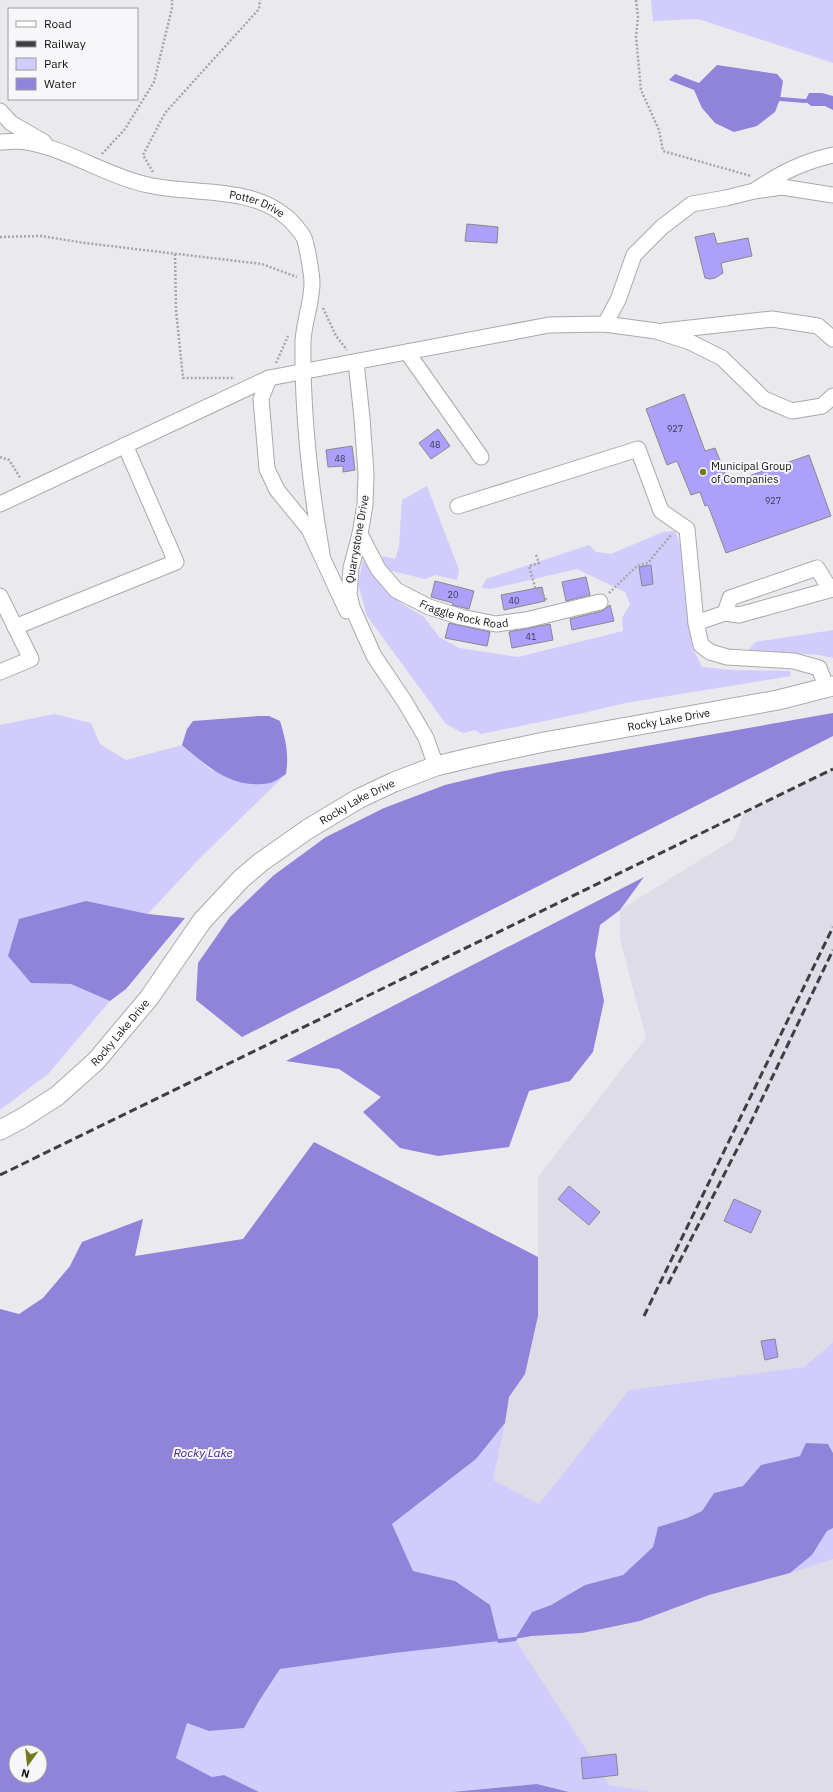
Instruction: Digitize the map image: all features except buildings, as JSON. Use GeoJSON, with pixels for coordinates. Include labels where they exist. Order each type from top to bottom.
{"type":"FeatureCollection","features":[{"type":"Feature","properties":{"kind":"main road","name":"Rocky Lake Drive"},"geometry":{"type":"LineString","coordinates":[[0,1130],[21,1120],[57,1096],[96,1061],[149,998],[202,921],[221,899],[261,862],[324,818],[358,799],[394,782],[436,766],[544,742],[778,700],[830,687]]}},
{"type":"Feature","properties":{"kind":"street","name":"Potter Drive"},"geometry":{"type":"LineString","coordinates":[[0,111],[11,123],[69,156]]}},
{"type":"Feature","properties":{"kind":"street","name":"Potter Drive"},"geometry":{"type":"LineString","coordinates":[[0,142],[20,141],[45,147],[93,165],[115,176],[162,189],[210,192],[256,199],[285,216],[304,238],[312,283],[303,339],[305,412],[314,507],[322,554]]}},
{"type":"Feature","properties":{"kind":"street"},"geometry":{"type":"LineString","coordinates":[[754,191],[781,173],[810,160],[833,155]]}},
{"type":"Feature","properties":{"kind":"street"},"geometry":{"type":"LineString","coordinates":[[605,324],[618,300],[634,255],[662,227],[692,204],[754,191],[782,187],[833,195]]}},
{"type":"Feature","properties":{"kind":"street"},"geometry":{"type":"LineString","coordinates":[[656,331],[772,319],[818,326],[833,331]]}},
{"type":"Feature","properties":{"kind":"street"},"geometry":{"type":"LineString","coordinates":[[0,504],[269,378],[548,325],[605,324],[656,331],[690,342],[722,358],[764,399],[792,412],[822,406],[833,396]]}},
{"type":"Feature","properties":{"kind":"street"},"geometry":{"type":"LineString","coordinates":[[818,326],[833,339]]}},
{"type":"Feature","properties":{"kind":"street"},"geometry":{"type":"LineString","coordinates":[[407,352],[481,457]]}},
{"type":"Feature","properties":{"kind":"street","name":"Quarrystone Drive"},"geometry":{"type":"LineString","coordinates":[[356,362],[366,474],[365,505],[360,534],[351,568],[349,594],[352,607],[374,656],[405,702],[426,738],[436,766]]}},
{"type":"Feature","properties":{"kind":"street"},"geometry":{"type":"LineString","coordinates":[[269,378],[261,399],[267,469],[277,490],[309,529],[322,554],[343,605],[359,634],[374,656]]}},
{"type":"Feature","properties":{"kind":"street"},"geometry":{"type":"LineString","coordinates":[[15,627],[176,562],[125,446]]}},
{"type":"Feature","properties":{"kind":"street"},"geometry":{"type":"LineString","coordinates":[[458,506],[638,449],[662,511],[687,529],[696,623],[701,645],[710,652],[727,657],[794,661],[820,668],[830,687]]}},
{"type":"Feature","properties":{"kind":"street","name":"Fraggle Rock Road"},"geometry":{"type":"LineString","coordinates":[[360,534],[378,569],[396,590],[429,607],[461,617],[496,624],[526,620],[600,602]]}},
{"type":"Feature","properties":{"kind":"street"},"geometry":{"type":"LineString","coordinates":[[696,623],[725,613],[739,615],[831,589],[817,568],[730,598],[725,613]]}},
{"type":"Feature","properties":{"kind":"street"},"geometry":{"type":"LineString","coordinates":[[0,596],[31,659],[0,672]]}},
{"type":"Feature","properties":{"kind":"path"},"geometry":{"type":"LineString","coordinates":[[93,165],[125,129],[154,82],[172,8],[172,0]]}},
{"type":"Feature","properties":{"kind":"path"},"geometry":{"type":"LineString","coordinates":[[162,189],[143,155],[165,113],[259,9],[260,0]]}},
{"type":"Feature","properties":{"kind":"path"},"geometry":{"type":"LineString","coordinates":[[636,0],[638,17],[636,37],[641,90],[658,130],[663,151],[769,181]]}},
{"type":"Feature","properties":{"kind":"path"},"geometry":{"type":"LineString","coordinates":[[0,236],[41,236],[85,243],[262,264],[312,283],[336,336],[356,362]]}},
{"type":"Feature","properties":{"kind":"path"},"geometry":{"type":"LineString","coordinates":[[175,254],[176,310],[183,378],[238,378]]}},
{"type":"Feature","properties":{"kind":"path"},"geometry":{"type":"LineString","coordinates":[[600,602],[637,566],[648,563],[680,524]]}},
{"type":"Feature","properties":{"kind":"path"},"geometry":{"type":"LineString","coordinates":[[536,555],[539,564],[529,566],[535,587],[545,597],[550,613]]}},
{"type":"Feature","properties":{"kind":"shaded area"},"geometry":{"type":"Polygon","coordinates":[[[833,769],[833,1342],[804,1367],[629,1390],[539,1504],[493,1480],[509,1397],[525,1374],[538,1316],[538,1177],[646,1038],[620,939],[620,910],[734,839],[743,815],[833,769]]]}},
{"type":"Feature","properties":{"kind":"shaded area"},"geometry":{"type":"Polygon","coordinates":[[[833,1559],[833,1792],[654,1792],[609,1785],[515,1639],[640,1621],[709,1595],[833,1559]]]}},
{"type":"Feature","properties":{"kind":"green space"},"geometry":{"type":"Polygon","coordinates":[[[651,0],[833,0],[833,63],[698,19],[653,21],[651,0]]]}},
{"type":"Feature","properties":{"kind":"green space"},"geometry":{"type":"Polygon","coordinates":[[[427,486],[459,570],[457,580],[435,575],[425,579],[392,571],[384,565],[382,556],[395,559],[399,547],[402,500],[427,486]]]}},
{"type":"Feature","properties":{"kind":"green space"},"geometry":{"type":"Polygon","coordinates":[[[675,531],[681,547],[692,647],[702,667],[733,670],[790,671],[791,676],[625,703],[481,734],[475,730],[463,733],[446,724],[367,616],[358,584],[363,560],[374,571],[386,589],[401,603],[424,617],[439,637],[459,648],[518,657],[623,631],[622,618],[630,604],[625,592],[577,569],[491,589],[482,588],[486,579],[589,545],[596,552],[611,554],[663,532],[675,531]]]}},
{"type":"Feature","properties":{"kind":"green space"},"geometry":{"type":"Polygon","coordinates":[[[833,630],[833,658],[819,655],[749,650],[755,642],[833,630]]]}},
{"type":"Feature","properties":{"kind":"green space"},"geometry":{"type":"Polygon","coordinates":[[[54,714],[91,723],[100,744],[126,760],[182,745],[211,770],[271,783],[286,774],[197,861],[148,914],[86,901],[31,983],[71,984],[110,1001],[48,1074],[0,1110],[0,725],[54,714]]]}},
{"type":"Feature","properties":{"kind":"green space"},"geometry":{"type":"Polygon","coordinates":[[[833,1342],[833,1453],[828,1444],[800,1456],[761,1465],[743,1486],[714,1493],[702,1511],[687,1518],[658,1527],[653,1547],[623,1575],[585,1585],[551,1605],[532,1612],[515,1639],[609,1785],[654,1792],[569,1792],[537,1784],[452,1792],[259,1792],[224,1775],[212,1777],[176,1758],[187,1722],[209,1731],[244,1728],[259,1701],[280,1669],[394,1653],[455,1581],[413,1571],[392,1524],[476,1459],[505,1423],[493,1480],[539,1504],[629,1390],[804,1367],[833,1342]]]}},
{"type":"Feature","properties":{"kind":"green space"},"geometry":{"type":"Polygon","coordinates":[[[833,1528],[833,1559],[790,1573],[812,1555],[827,1531],[833,1528]]]}},
{"type":"Feature","properties":{"kind":"water"},"geometry":{"type":"Polygon","coordinates":[[[717,65],[777,74],[783,81],[780,99],[775,112],[757,126],[734,132],[715,123],[702,108],[694,90],[669,80],[675,74],[699,83],[717,65]]]}},
{"type":"Feature","properties":{"kind":"water"},"geometry":{"type":"Polygon","coordinates":[[[809,93],[822,93],[833,96],[833,110],[825,106],[811,106],[805,101],[809,93]]]}},
{"type":"Feature","properties":{"kind":"water"},"geometry":{"type":"Polygon","coordinates":[[[833,713],[833,736],[242,1037],[196,1000],[198,963],[230,917],[274,875],[326,837],[384,808],[445,785],[499,772],[833,713]]]}},
{"type":"Feature","properties":{"kind":"water"},"geometry":{"type":"Polygon","coordinates":[[[269,716],[280,721],[285,741],[287,760],[286,774],[276,781],[257,784],[233,780],[212,769],[182,745],[187,729],[193,721],[269,716]]]}},
{"type":"Feature","properties":{"kind":"water"},"geometry":{"type":"Polygon","coordinates":[[[644,877],[620,910],[600,925],[595,955],[604,1001],[593,1052],[570,1081],[529,1091],[509,1147],[438,1156],[400,1148],[363,1112],[381,1097],[339,1069],[286,1061],[644,877]]]}},
{"type":"Feature","properties":{"kind":"water"},"geometry":{"type":"Polygon","coordinates":[[[86,901],[148,914],[185,918],[126,989],[110,1001],[71,984],[31,983],[8,956],[19,919],[86,901]]]}},
{"type":"Feature","properties":{"kind":"water","name":"Rocky Lake"},"geometry":{"type":"Polygon","coordinates":[[[314,1142],[538,1257],[538,1316],[525,1374],[509,1397],[505,1423],[476,1459],[392,1524],[413,1571],[455,1581],[490,1605],[499,1641],[394,1653],[280,1669],[259,1701],[244,1728],[209,1731],[187,1723],[176,1758],[212,1777],[224,1775],[259,1792],[0,1792],[0,1309],[19,1314],[43,1298],[70,1266],[82,1242],[143,1219],[135,1256],[243,1239],[314,1142]]]}},
{"type":"Feature","properties":{"kind":"water"},"geometry":{"type":"Polygon","coordinates":[[[806,1443],[828,1444],[833,1453],[833,1528],[827,1531],[812,1555],[790,1573],[709,1595],[640,1621],[582,1633],[532,1636],[515,1639],[532,1612],[551,1605],[585,1585],[623,1575],[653,1547],[658,1527],[687,1518],[702,1511],[714,1493],[743,1486],[761,1465],[800,1456],[806,1443]]]}},
{"type":"Feature","properties":{"kind":"water"},"geometry":{"type":"Polygon","coordinates":[[[537,1784],[569,1792],[452,1792],[537,1784]]]}},
{"type":"Feature","properties":{"kind":"waterway"},"geometry":{"type":"LineString","coordinates":[[780,99],[805,101]]}},
{"type":"Feature","properties":{"kind":"waterway"},"geometry":{"type":"LineString","coordinates":[[499,1641],[515,1639]]}},
{"type":"Feature","properties":{"kind":"railway"},"geometry":{"type":"LineString","coordinates":[[0,1175],[833,769]]}},
{"type":"Feature","properties":{"kind":"railway"},"geometry":{"type":"LineString","coordinates":[[644,1316],[833,927]]}},
{"type":"Feature","properties":{"kind":"railway"},"geometry":{"type":"LineString","coordinates":[[668,1284],[749,1126],[833,950]]}},
{"type":"Feature","properties":{"kind":"place","name":"Municipal Group of Companies"},"geometry":{"type":"Point","coordinates":[703,472]}}]}
